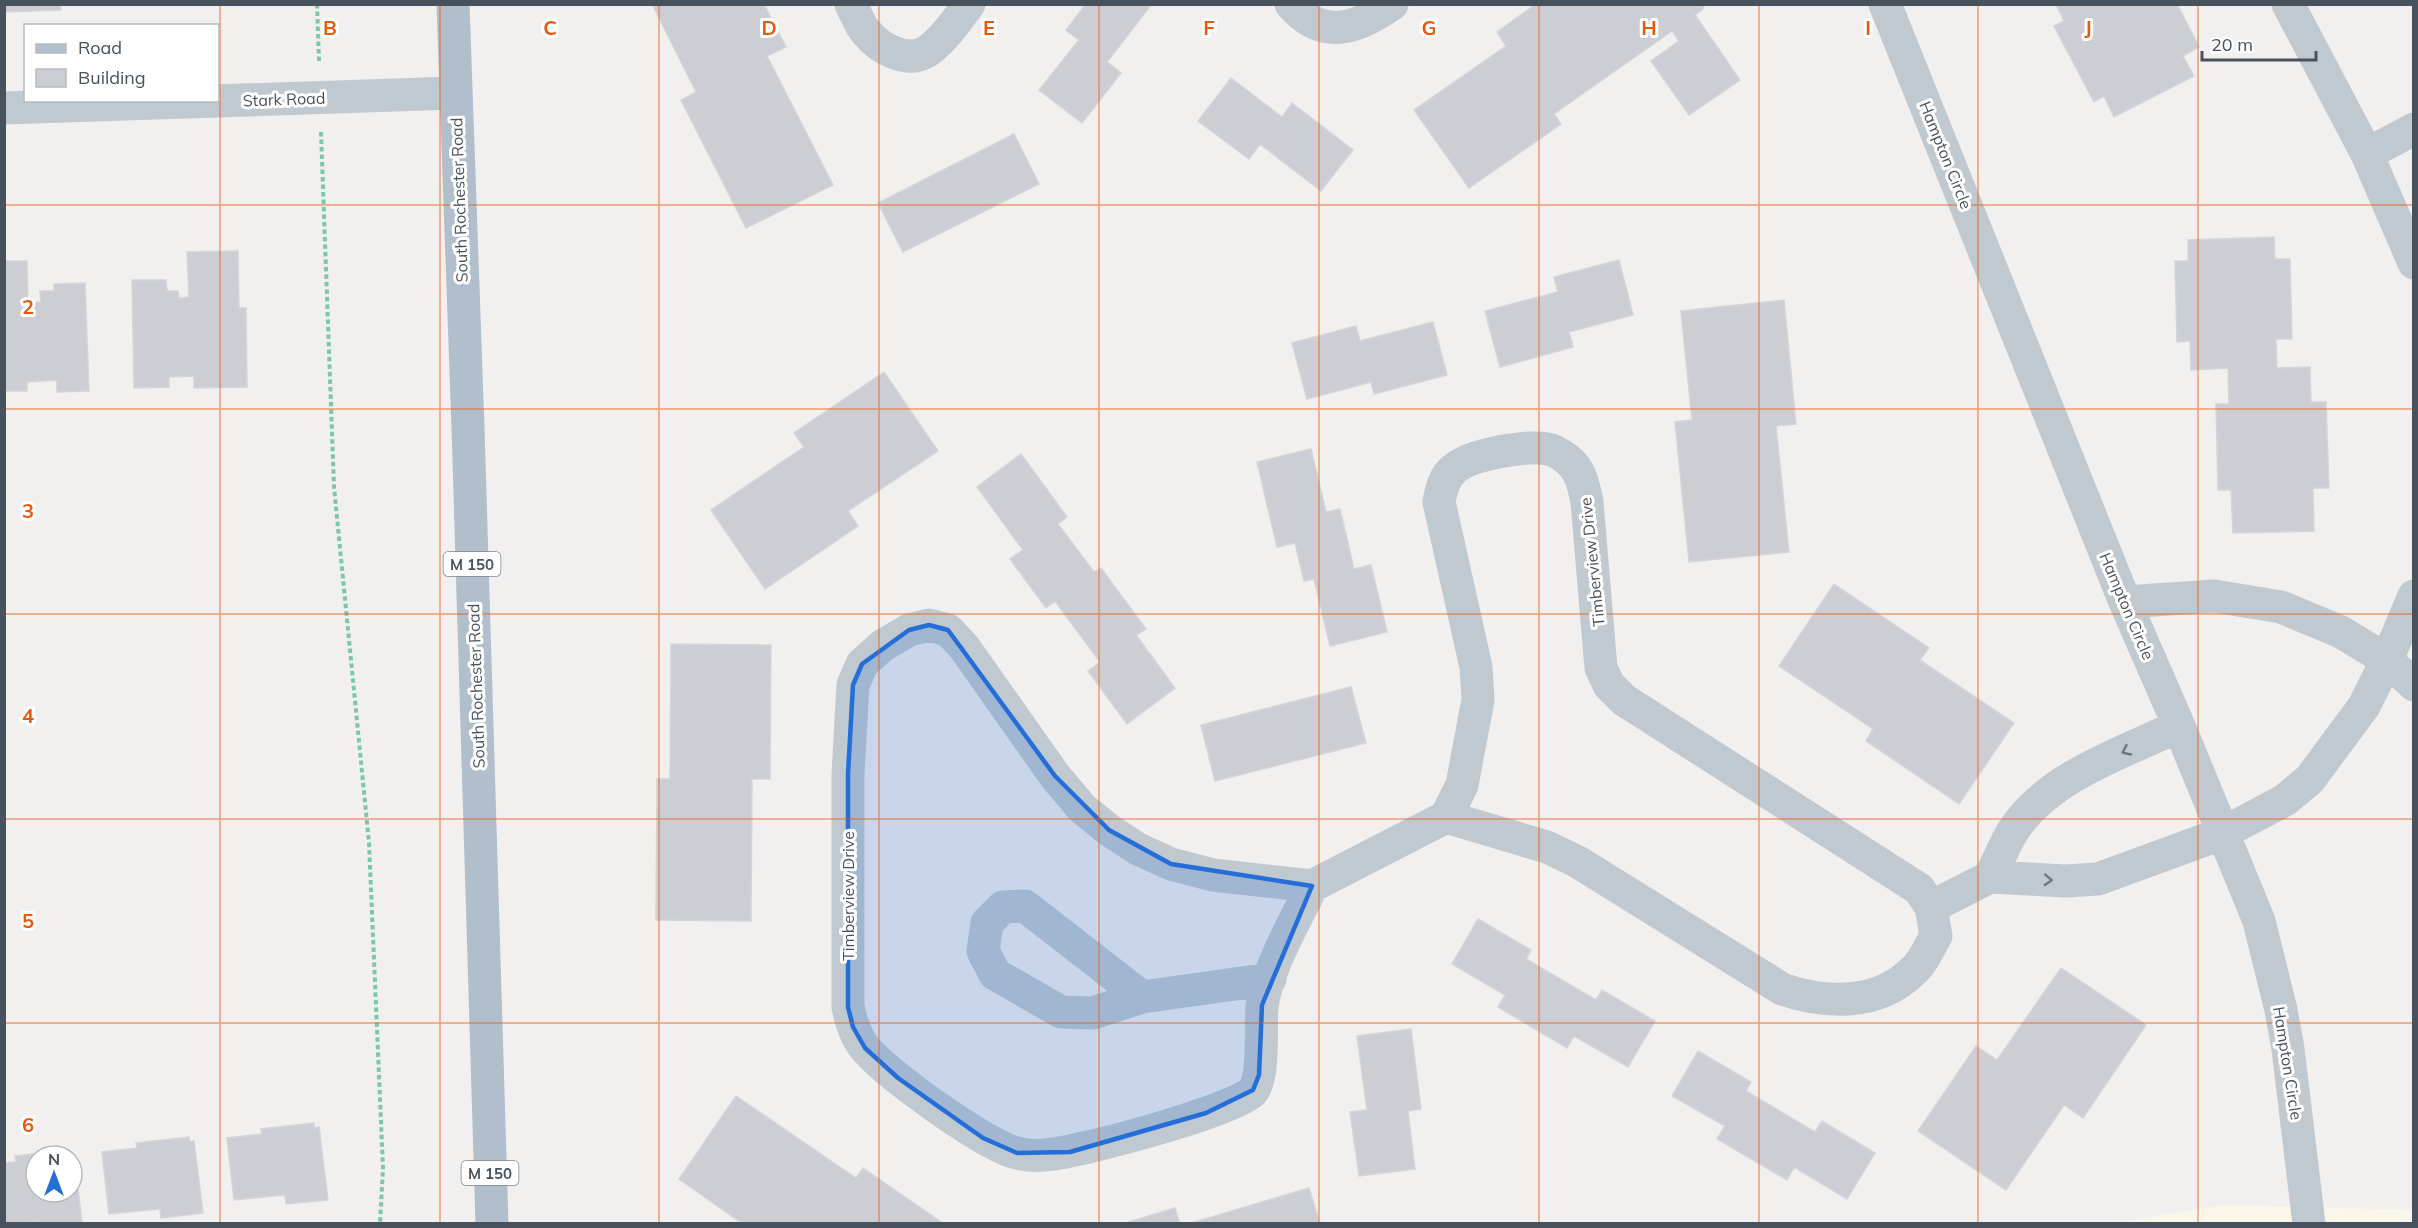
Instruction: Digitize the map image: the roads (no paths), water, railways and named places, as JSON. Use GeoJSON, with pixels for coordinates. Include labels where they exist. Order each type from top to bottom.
{"type":"FeatureCollection","features":[{"type":"Feature","properties":{"kind":"main road","name":"South Rochester Road"},"geometry":{"type":"LineString","coordinates":[[453,4],[492,1224]]}},
{"type":"Feature","properties":{"kind":"street"},"geometry":{"type":"LineString","coordinates":[[851,4],[866,33],[887,51],[906,56],[927,52],[946,34],[969,4]]}},
{"type":"Feature","properties":{"kind":"street"},"geometry":{"type":"LineString","coordinates":[[1291,4],[1301,16],[1327,29],[1353,25],[1380,13],[1392,4]]}},
{"type":"Feature","properties":{"kind":"street","name":"Hampton Circle"},"geometry":{"type":"LineString","coordinates":[[1885,4],[2125,602],[2259,921],[2288,1049],[2309,1224]]}},
{"type":"Feature","properties":{"kind":"street"},"geometry":{"type":"LineString","coordinates":[[2288,4],[2367,154],[2414,263]]}},
{"type":"Feature","properties":{"kind":"street","name":"Stark Road"},"geometry":{"type":"LineString","coordinates":[[219,101],[455,93]]}},
{"type":"Feature","properties":{"kind":"street","name":"Stark Road"},"geometry":{"type":"LineString","coordinates":[[4,108],[194,102]]}},
{"type":"Feature","properties":{"kind":"street"},"geometry":{"type":"LineString","coordinates":[[2367,154],[2414,129]]}},
{"type":"Feature","properties":{"kind":"street","name":"Timberview Drive"},"geometry":{"type":"LineString","coordinates":[[1446,817],[1462,785],[1478,700],[1476,667],[1439,502],[1442,485],[1454,469],[1476,458],[1529,447],[1551,449],[1570,461],[1581,476],[1587,502],[1601,668],[1609,685],[1624,700],[1919,889],[1931,908]]}},
{"type":"Feature","properties":{"kind":"street"},"geometry":{"type":"LineString","coordinates":[[2125,602],[2214,596],[2281,607],[2341,632],[2387,660],[2414,685]]}},
{"type":"Feature","properties":{"kind":"street"},"geometry":{"type":"LineString","coordinates":[[1312,886],[1446,817],[1547,847],[1578,862],[1782,989],[1826,1000],[1861,998],[1893,988],[1915,970],[1936,936],[1931,908],[1990,877],[2066,881],[2098,879],[2222,834],[2285,800],[2310,779],[2364,705],[2387,660],[2414,596]]}},
{"type":"Feature","properties":{"kind":"street","name":"Timberview Drive"},"geometry":{"type":"LineString","coordinates":[[928,625],[948,630],[964,647],[1055,776],[1082,808],[1109,830],[1138,849],[1171,864],[1213,875],[1312,886],[1270,979],[1262,1005],[1259,1075],[1253,1090],[1240,1100],[1206,1113],[1070,1152],[1044,1155],[1017,1153],[1000,1147],[983,1138],[898,1078],[865,1048],[853,1027],[848,1006],[848,774],[853,685],[862,664],[882,646],[909,630],[928,625]]}},
{"type":"Feature","properties":{"kind":"street"},"geometry":{"type":"LineString","coordinates":[[1990,877],[2014,830],[2041,799],[2074,776],[2179,726]]}},
{"type":"Feature","properties":{"kind":"street"},"geometry":{"type":"LineString","coordinates":[[1142,997],[1270,979]]}}]}
